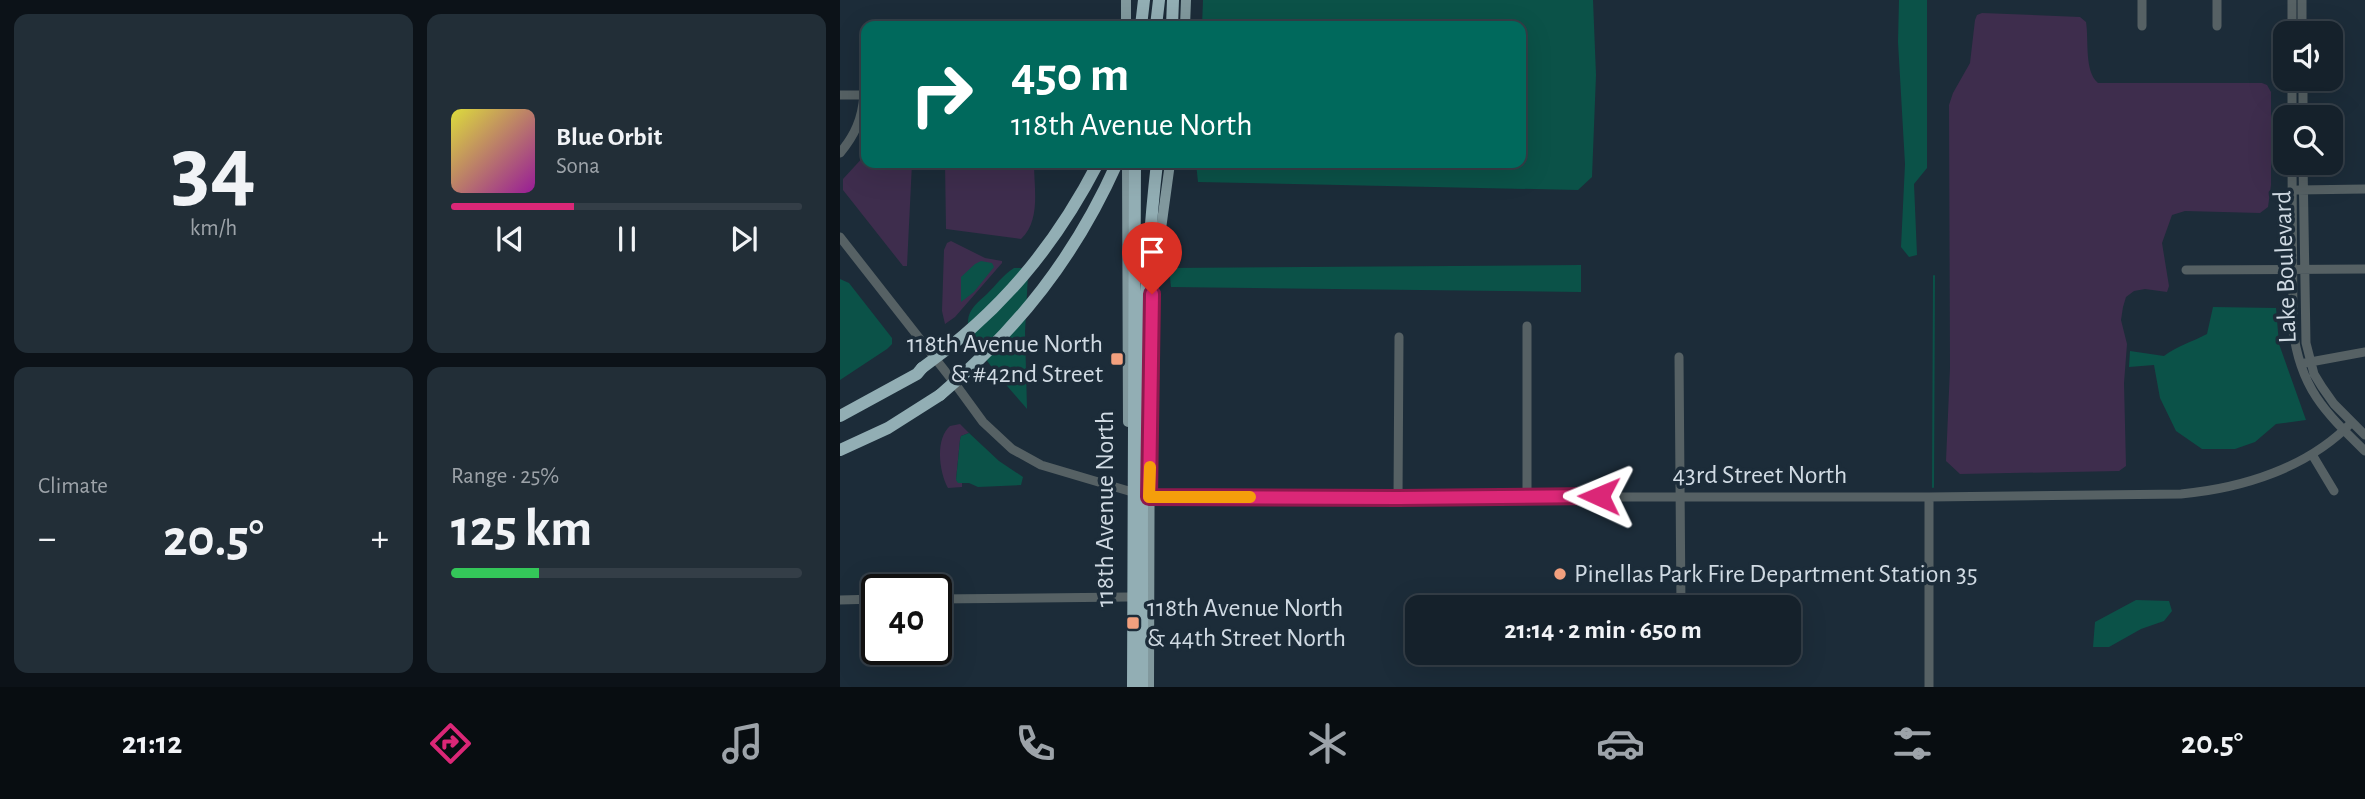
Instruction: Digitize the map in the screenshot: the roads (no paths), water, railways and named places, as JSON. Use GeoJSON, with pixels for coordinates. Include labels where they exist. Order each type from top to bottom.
{"type":"FeatureCollection","features":[{"type":"Feature","properties":{"kind":"highway"},"geometry":{"type":"LineString","coordinates":[[1136,0],[1138,21]]}},
{"type":"Feature","properties":{"kind":"highway"},"geometry":{"type":"LineString","coordinates":[[1139,21],[1144,0]]}},
{"type":"Feature","properties":{"kind":"highway"},"geometry":{"type":"LineString","coordinates":[[1157,21],[1159,0]]}},
{"type":"Feature","properties":{"kind":"highway"},"geometry":{"type":"LineString","coordinates":[[1172,21],[1173,0]]}},
{"type":"Feature","properties":{"kind":"highway"},"geometry":{"type":"LineString","coordinates":[[840,416],[917,374],[972,330],[1031,270],[1060,229],[1095,168]]}},
{"type":"Feature","properties":{"kind":"highway"},"geometry":{"type":"LineString","coordinates":[[840,450],[888,428],[940,395],[994,347],[1048,284],[1075,244],[1114,168]]}},
{"type":"Feature","properties":{"kind":"highway"},"geometry":{"type":"LineString","coordinates":[[1130,687],[1135,168]]}},
{"type":"Feature","properties":{"kind":"highway"},"geometry":{"type":"LineString","coordinates":[[1142,687],[1144,362],[1149,248],[1157,168]]}},
{"type":"Feature","properties":{"kind":"main road"},"geometry":{"type":"LineString","coordinates":[[1126,0],[1126,21]]}},
{"type":"Feature","properties":{"kind":"main road"},"geometry":{"type":"LineString","coordinates":[[1185,0],[1185,21]]}},
{"type":"Feature","properties":{"kind":"main road","name":"118th Avenue North"},"geometry":{"type":"LineString","coordinates":[[1127,168],[1130,687]]}},
{"type":"Feature","properties":{"kind":"main road","name":"118th Avenue North"},"geometry":{"type":"LineString","coordinates":[[1149,687],[1152,294],[1169,168]]}},
{"type":"Feature","properties":{"kind":"street"},"geometry":{"type":"LineString","coordinates":[[2141,0],[2142,26]]}},
{"type":"Feature","properties":{"kind":"street"},"geometry":{"type":"LineString","coordinates":[[2217,0],[2217,26]]}},
{"type":"Feature","properties":{"kind":"street"},"geometry":{"type":"LineString","coordinates":[[2292,0],[2292,21]]}},
{"type":"Feature","properties":{"kind":"street"},"geometry":{"type":"LineString","coordinates":[[2302,0],[2302,21]]}},
{"type":"Feature","properties":{"kind":"street"},"geometry":{"type":"LineString","coordinates":[[840,95],[861,95]]}},
{"type":"Feature","properties":{"kind":"street"},"geometry":{"type":"LineString","coordinates":[[840,153],[854,136],[861,117]]}},
{"type":"Feature","properties":{"kind":"street","name":"Lake Boulevard"},"geometry":{"type":"LineString","coordinates":[[2292,175],[2293,329],[2300,364],[2313,395],[2365,451]]}},
{"type":"Feature","properties":{"kind":"street","name":"Lake Boulevard"},"geometry":{"type":"LineString","coordinates":[[2303,175],[2306,343],[2310,362],[2334,404],[2365,435]]}},
{"type":"Feature","properties":{"kind":"street"},"geometry":{"type":"LineString","coordinates":[[2292,190],[2365,189]]}},
{"type":"Feature","properties":{"kind":"street","name":"43rd Street North"},"geometry":{"type":"LineString","coordinates":[[840,237],[983,422],[1012,449],[1041,465],[1149,497],[1929,497],[2198,493],[2270,474],[2312,456],[2352,422]]}},
{"type":"Feature","properties":{"kind":"street"},"geometry":{"type":"LineString","coordinates":[[2186,270],[2365,269]]}},
{"type":"Feature","properties":{"kind":"street"},"geometry":{"type":"LineString","coordinates":[[1527,326],[1527,495]]}},
{"type":"Feature","properties":{"kind":"street"},"geometry":{"type":"LineString","coordinates":[[1398,498],[1399,337]]}},
{"type":"Feature","properties":{"kind":"street"},"geometry":{"type":"LineString","coordinates":[[2300,364],[2365,352]]}},
{"type":"Feature","properties":{"kind":"street"},"geometry":{"type":"LineString","coordinates":[[1679,357],[1681,595]]}},
{"type":"Feature","properties":{"kind":"street"},"geometry":{"type":"LineString","coordinates":[[2312,456],[2334,491]]}},
{"type":"Feature","properties":{"kind":"street"},"geometry":{"type":"LineString","coordinates":[[1929,497],[1929,687]]}},
{"type":"Feature","properties":{"kind":"street"},"geometry":{"type":"LineString","coordinates":[[952,599],[1128,597]]}},
{"type":"Feature","properties":{"kind":"street"},"geometry":{"type":"LineString","coordinates":[[840,600],[861,599]]}},
{"type":"Feature","properties":{"kind":"waterway"},"geometry":{"type":"LineString","coordinates":[[1933,487],[1934,276]]}},
{"type":"Feature","properties":{"kind":"place","name":"118th Avenue North & #42nd Street"},"geometry":{"type":"Point","coordinates":[1117,359]}},
{"type":"Feature","properties":{"kind":"place","name":"Pinellas Park Fire Department Station 35"},"geometry":{"type":"Point","coordinates":[1560,574]}},
{"type":"Feature","properties":{"kind":"place","name":"118th Avenue North & 44th Street North"},"geometry":{"type":"Point","coordinates":[1133,623]}}]}
